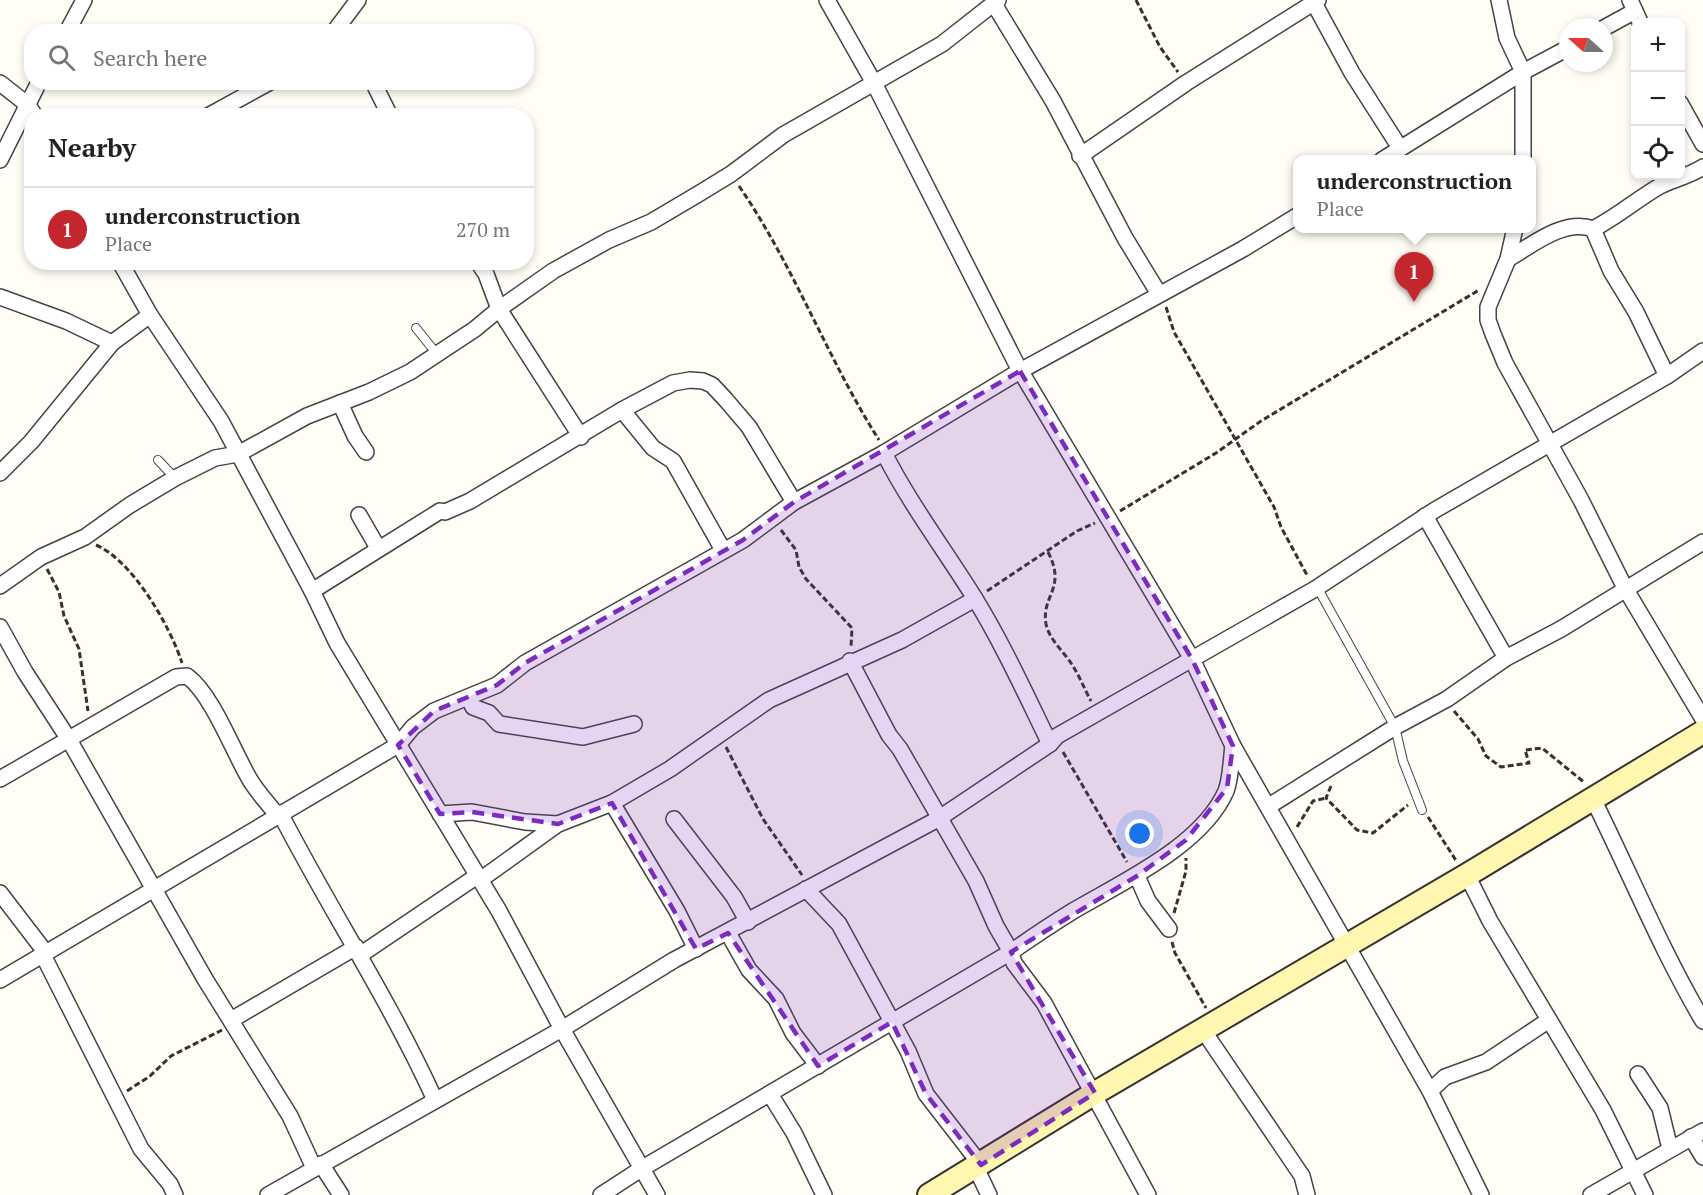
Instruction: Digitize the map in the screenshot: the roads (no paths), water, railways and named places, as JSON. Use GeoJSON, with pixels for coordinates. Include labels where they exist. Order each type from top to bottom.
{"type":"FeatureCollection","features":[{"type":"Feature","properties":{"kind":"street"},"geometry":{"type":"LineString","coordinates":[[71,24],[84,0]]}},
{"type":"Feature","properties":{"kind":"street"},"geometry":{"type":"LineString","coordinates":[[339,24],[358,0]]}},
{"type":"Feature","properties":{"kind":"street"},"geometry":{"type":"LineString","coordinates":[[828,0],[874,83],[1020,371],[1192,659],[1233,746],[1349,945],[1430,1091],[1481,1195]]}},
{"type":"Feature","properties":{"kind":"street"},"geometry":{"type":"LineString","coordinates":[[1499,0],[1507,38],[1523,72],[1523,155]]}},
{"type":"Feature","properties":{"kind":"street"},"geometry":{"type":"LineString","coordinates":[[1080,156],[1186,83],[1316,1],[1352,73],[1400,148]]}},
{"type":"Feature","properties":{"kind":"street"},"geometry":{"type":"LineString","coordinates":[[0,586],[41,557],[85,537],[130,505],[175,478],[215,458],[238,453],[307,416],[410,372],[436,353],[475,330],[499,309],[553,271],[609,240],[651,222],[731,174],[783,135],[942,44],[996,2],[1053,101],[1080,156],[1161,293]]}},
{"type":"Feature","properties":{"kind":"street"},"geometry":{"type":"LineString","coordinates":[[1613,22],[1636,8]]}},
{"type":"Feature","properties":{"kind":"street"},"geometry":{"type":"LineString","coordinates":[[344,17],[347,24]]}},
{"type":"Feature","properties":{"kind":"street"},"geometry":{"type":"LineString","coordinates":[[1389,155],[1523,72],[1559,53]]}},
{"type":"Feature","properties":{"kind":"street"},"geometry":{"type":"LineString","coordinates":[[0,83],[30,108]]}},
{"type":"Feature","properties":{"kind":"street"},"geometry":{"type":"LineString","coordinates":[[32,108],[37,90]]}},
{"type":"Feature","properties":{"kind":"street"},"geometry":{"type":"LineString","coordinates":[[223,108],[255,90]]}},
{"type":"Feature","properties":{"kind":"street"},"geometry":{"type":"LineString","coordinates":[[377,90],[386,108]]}},
{"type":"Feature","properties":{"kind":"street"},"geometry":{"type":"LineString","coordinates":[[1685,112],[1703,144]]}},
{"type":"Feature","properties":{"kind":"street"},"geometry":{"type":"LineString","coordinates":[[0,160],[24,122]]}},
{"type":"Feature","properties":{"kind":"street"},"geometry":{"type":"LineString","coordinates":[[1593,229],[1617,217],[1632,204],[1663,185],[1680,180],[1703,167]]}},
{"type":"Feature","properties":{"kind":"street"},"geometry":{"type":"LineString","coordinates":[[0,980],[398,746],[414,727],[434,711],[451,702],[469,698],[497,685],[525,663],[550,651],[743,540],[794,502],[885,453],[1020,371],[1293,218]]}},
{"type":"Feature","properties":{"kind":"street"},"geometry":{"type":"LineString","coordinates":[[1508,259],[1569,227],[1583,225],[1593,229],[1611,271],[1636,312],[1667,376]]}},
{"type":"Feature","properties":{"kind":"street"},"geometry":{"type":"LineString","coordinates":[[1514,233],[1508,259],[1488,307],[1488,320],[1493,334],[1506,363],[1551,441],[1625,588],[1703,719]]}},
{"type":"Feature","properties":{"kind":"street"},"geometry":{"type":"LineString","coordinates":[[125,270],[150,315],[221,421],[312,591],[337,643],[479,878],[657,1195]]}},
{"type":"Feature","properties":{"kind":"street"},"geometry":{"type":"LineString","coordinates":[[483,270],[499,309],[581,437]]}},
{"type":"Feature","properties":{"kind":"street"},"geometry":{"type":"LineString","coordinates":[[0,297],[66,321],[112,343]]}},
{"type":"Feature","properties":{"kind":"street"},"geometry":{"type":"LineString","coordinates":[[0,472],[31,442],[112,343],[150,315]]}},
{"type":"Feature","properties":{"kind":"street"},"geometry":{"type":"LineString","coordinates":[[268,1195],[562,1029],[696,950],[938,819],[1098,713],[1316,588],[1425,516],[1551,441],[1667,376],[1703,351]]}},
{"type":"Feature","properties":{"kind":"street"},"geometry":{"type":"LineString","coordinates":[[312,591],[440,511],[445,512],[470,501],[581,437],[622,410],[673,383],[697,380],[712,385],[749,427],[794,502]]}},
{"type":"Feature","properties":{"kind":"street"},"geometry":{"type":"LineString","coordinates":[[340,403],[355,436],[366,452]]}},
{"type":"Feature","properties":{"kind":"street"},"geometry":{"type":"LineString","coordinates":[[622,410],[653,448],[673,462],[723,550]]}},
{"type":"Feature","properties":{"kind":"street"},"geometry":{"type":"LineString","coordinates":[[885,453],[903,490],[995,632],[1054,740]]}},
{"type":"Feature","properties":{"kind":"street"},"geometry":{"type":"LineString","coordinates":[[359,515],[378,548]]}},
{"type":"Feature","properties":{"kind":"street"},"geometry":{"type":"LineString","coordinates":[[1425,516],[1506,658]]}},
{"type":"Feature","properties":{"kind":"street"},"geometry":{"type":"LineString","coordinates":[[1269,806],[1330,770],[1395,727],[1447,699],[1506,658],[1561,629],[1703,542]]}},
{"type":"Feature","properties":{"kind":"street"},"geometry":{"type":"LineString","coordinates":[[232,1022],[358,951],[479,878],[558,825],[612,803],[670,769],[720,732],[770,700],[902,640],[975,599]]}},
{"type":"Feature","properties":{"kind":"street"},"geometry":{"type":"LineString","coordinates":[[0,627],[25,672],[68,738],[232,1022],[290,1116],[317,1166],[341,1195]]}},
{"type":"Feature","properties":{"kind":"street"},"geometry":{"type":"LineString","coordinates":[[850,662],[889,735],[900,749],[938,819],[976,881],[1021,975],[1044,1003],[1095,1093],[1148,1195]]}},
{"type":"Feature","properties":{"kind":"street"},"geometry":{"type":"LineString","coordinates":[[0,779],[176,677],[187,676],[198,688],[232,741],[250,779],[279,814],[314,879],[358,951],[435,1100]]}},
{"type":"Feature","properties":{"kind":"street"},"geometry":{"type":"LineString","coordinates":[[469,698],[473,707],[489,713],[499,724],[582,737],[634,724]]}},
{"type":"Feature","properties":{"kind":"street"},"geometry":{"type":"LineString","coordinates":[[929,1195],[978,1167],[1205,1022],[1349,945],[1703,732]]}},
{"type":"Feature","properties":{"kind":"street"},"geometry":{"type":"LineString","coordinates":[[602,1195],[641,1169],[1011,952],[1070,913],[1137,876],[1186,840],[1221,801],[1227,788],[1233,746]]}},
{"type":"Feature","properties":{"kind":"street"},"geometry":{"type":"LineString","coordinates":[[1593,799],[1629,871],[1652,928],[1703,1021]]}},
{"type":"Feature","properties":{"kind":"street"},"geometry":{"type":"LineString","coordinates":[[612,803],[677,911],[696,950]]}},
{"type":"Feature","properties":{"kind":"street"},"geometry":{"type":"LineString","coordinates":[[440,814],[472,812],[525,822],[558,825]]}},
{"type":"Feature","properties":{"kind":"street"},"geometry":{"type":"LineString","coordinates":[[674,819],[734,897],[748,922]]}},
{"type":"Feature","properties":{"kind":"street"},"geometry":{"type":"LineString","coordinates":[[1467,875],[1490,921],[1603,1110],[1645,1195]]}},
{"type":"Feature","properties":{"kind":"street"},"geometry":{"type":"LineString","coordinates":[[1137,876],[1152,909],[1169,929]]}},
{"type":"Feature","properties":{"kind":"street"},"geometry":{"type":"LineString","coordinates":[[809,887],[839,924],[908,1051],[935,1109],[978,1167],[989,1195]]}},
{"type":"Feature","properties":{"kind":"street"},"geometry":{"type":"LineString","coordinates":[[0,893],[44,954],[141,1149],[170,1184],[175,1195]]}},
{"type":"Feature","properties":{"kind":"street"},"geometry":{"type":"LineString","coordinates":[[728,933],[749,970],[776,999],[793,1033],[818,1066]]}},
{"type":"Feature","properties":{"kind":"street"},"geometry":{"type":"LineString","coordinates":[[1430,1091],[1444,1077],[1486,1062],[1549,1020]]}},
{"type":"Feature","properties":{"kind":"street"},"geometry":{"type":"LineString","coordinates":[[1205,1022],[1302,1176],[1307,1195]]}},
{"type":"Feature","properties":{"kind":"street"},"geometry":{"type":"LineString","coordinates":[[1638,1074],[1660,1108],[1670,1149]]}},
{"type":"Feature","properties":{"kind":"street"},"geometry":{"type":"LineString","coordinates":[[770,1094],[794,1133],[824,1195]]}},
{"type":"Feature","properties":{"kind":"street"},"geometry":{"type":"LineString","coordinates":[[1591,1195],[1697,1134],[1703,1157]]}},
{"type":"Feature","properties":{"kind":"lane"},"geometry":{"type":"LineString","coordinates":[[417,328],[436,353]]}},
{"type":"Feature","properties":{"kind":"lane"},"geometry":{"type":"LineString","coordinates":[[158,460],[175,478]]}},
{"type":"Feature","properties":{"kind":"lane"},"geometry":{"type":"LineString","coordinates":[[1316,588],[1395,727],[1403,761],[1422,810]]}},
{"type":"Feature","properties":{"kind":"place","name":"underconstruction"},"geometry":{"type":"Point","coordinates":[1414,302]}}]}
